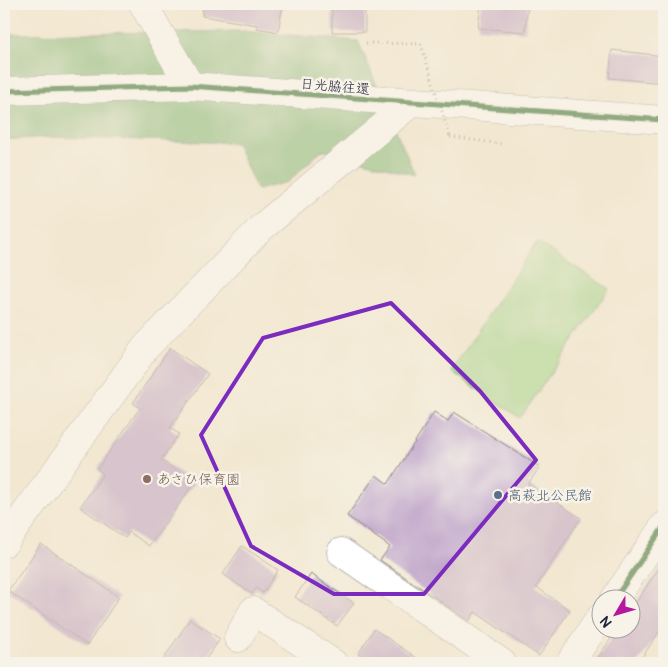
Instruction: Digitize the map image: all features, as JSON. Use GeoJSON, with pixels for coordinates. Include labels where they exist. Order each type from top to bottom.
{"type":"FeatureCollection","features":[{"type":"Feature","properties":{"kind":"street"},"geometry":{"type":"LineString","coordinates":[[144,4],[190,86]]}},
{"type":"Feature","properties":{"kind":"street","name":"日光脇往還"},"geometry":{"type":"LineString","coordinates":[[4,91],[190,86],[664,120]]}},
{"type":"Feature","properties":{"kind":"street"},"geometry":{"type":"LineString","coordinates":[[4,543],[146,347],[261,228],[411,103]]}},
{"type":"Feature","properties":{"kind":"street"},"geometry":{"type":"LineString","coordinates":[[621,590],[664,526]]}},
{"type":"Feature","properties":{"kind":"street"},"geometry":{"type":"LineString","coordinates":[[341,552],[502,663]]}},
{"type":"Feature","properties":{"kind":"street"},"geometry":{"type":"LineString","coordinates":[[238,638],[253,611],[333,663]]}},
{"type":"Feature","properties":{"kind":"street"},"geometry":{"type":"LineString","coordinates":[[570,663],[590,633]]}},
{"type":"Feature","properties":{"kind":"path"},"geometry":{"type":"LineString","coordinates":[[366,43],[420,44],[450,137],[502,144]]}},
{"type":"Feature","properties":{"kind":"highlighted area"},"geometry":{"type":"Polygon","coordinates":[[[391,303],[480,391],[536,460],[424,594],[334,594],[251,546],[201,435],[263,338],[391,303]]]}},
{"type":"Feature","properties":{"kind":"green space"},"geometry":{"type":"Polygon","coordinates":[[[244,31],[358,41],[415,175],[322,150],[288,182],[257,190],[236,143],[50,137],[4,140],[4,34],[244,31]]]}},
{"type":"Feature","properties":{"kind":"green space"},"geometry":{"type":"Polygon","coordinates":[[[537,242],[609,289],[520,418],[451,371],[537,242]]]}},
{"type":"Feature","properties":{"kind":"building"},"geometry":{"type":"Polygon","coordinates":[[[203,4],[283,4],[278,32],[257,28],[257,25],[202,16],[203,4]]]}},
{"type":"Feature","properties":{"kind":"building"},"geometry":{"type":"Polygon","coordinates":[[[481,4],[528,4],[525,32],[478,28],[481,4]]]}},
{"type":"Feature","properties":{"kind":"building"},"geometry":{"type":"Polygon","coordinates":[[[339,6],[365,7],[365,32],[332,32],[332,9],[339,9],[339,6]]]}},
{"type":"Feature","properties":{"kind":"building"},"geometry":{"type":"Polygon","coordinates":[[[612,50],[664,56],[664,83],[609,78],[612,50]]]}},
{"type":"Feature","properties":{"kind":"building"},"geometry":{"type":"Polygon","coordinates":[[[170,348],[208,374],[170,428],[179,434],[161,460],[194,483],[149,546],[129,532],[125,538],[80,507],[103,474],[97,469],[140,408],[133,403],[170,348]]]}},
{"type":"Feature","properties":{"kind":"building"},"geometry":{"type":"Polygon","coordinates":[[[434,412],[448,421],[454,412],[540,467],[528,484],[581,518],[536,587],[570,610],[539,656],[475,612],[469,621],[380,560],[390,547],[347,516],[376,475],[388,484],[434,412]]]}},
{"type":"Feature","properties":{"kind":"building"},"geometry":{"type":"Polygon","coordinates":[[[41,544],[119,597],[87,645],[8,591],[41,544]]]}},
{"type":"Feature","properties":{"kind":"building"},"geometry":{"type":"Polygon","coordinates":[[[242,546],[278,570],[263,593],[256,588],[252,594],[223,574],[242,546]]]}},
{"type":"Feature","properties":{"kind":"building"},"geometry":{"type":"Polygon","coordinates":[[[664,561],[664,625],[638,663],[594,663],[610,640],[640,640],[640,596],[664,561]]]}},
{"type":"Feature","properties":{"kind":"building"},"geometry":{"type":"Polygon","coordinates":[[[311,574],[354,603],[337,626],[295,597],[311,574]]]}},
{"type":"Feature","properties":{"kind":"building"},"geometry":{"type":"Polygon","coordinates":[[[190,619],[220,639],[203,663],[161,663],[190,619]]]}},
{"type":"Feature","properties":{"kind":"building"},"geometry":{"type":"Polygon","coordinates":[[[374,629],[424,663],[372,663],[358,654],[374,629]]]}},
{"type":"Feature","properties":{"kind":"cycle path"},"geometry":{"type":"LineString","coordinates":[[4,91],[190,86],[664,120]]}},
{"type":"Feature","properties":{"kind":"cycle path"},"geometry":{"type":"LineString","coordinates":[[621,590],[664,526]]}},
{"type":"Feature","properties":{"kind":"place","name":"あさひ保育園"},"geometry":{"type":"Point","coordinates":[147,479]}},
{"type":"Feature","properties":{"kind":"place","name":"高萩北公民館"},"geometry":{"type":"Point","coordinates":[498,495]}}]}
